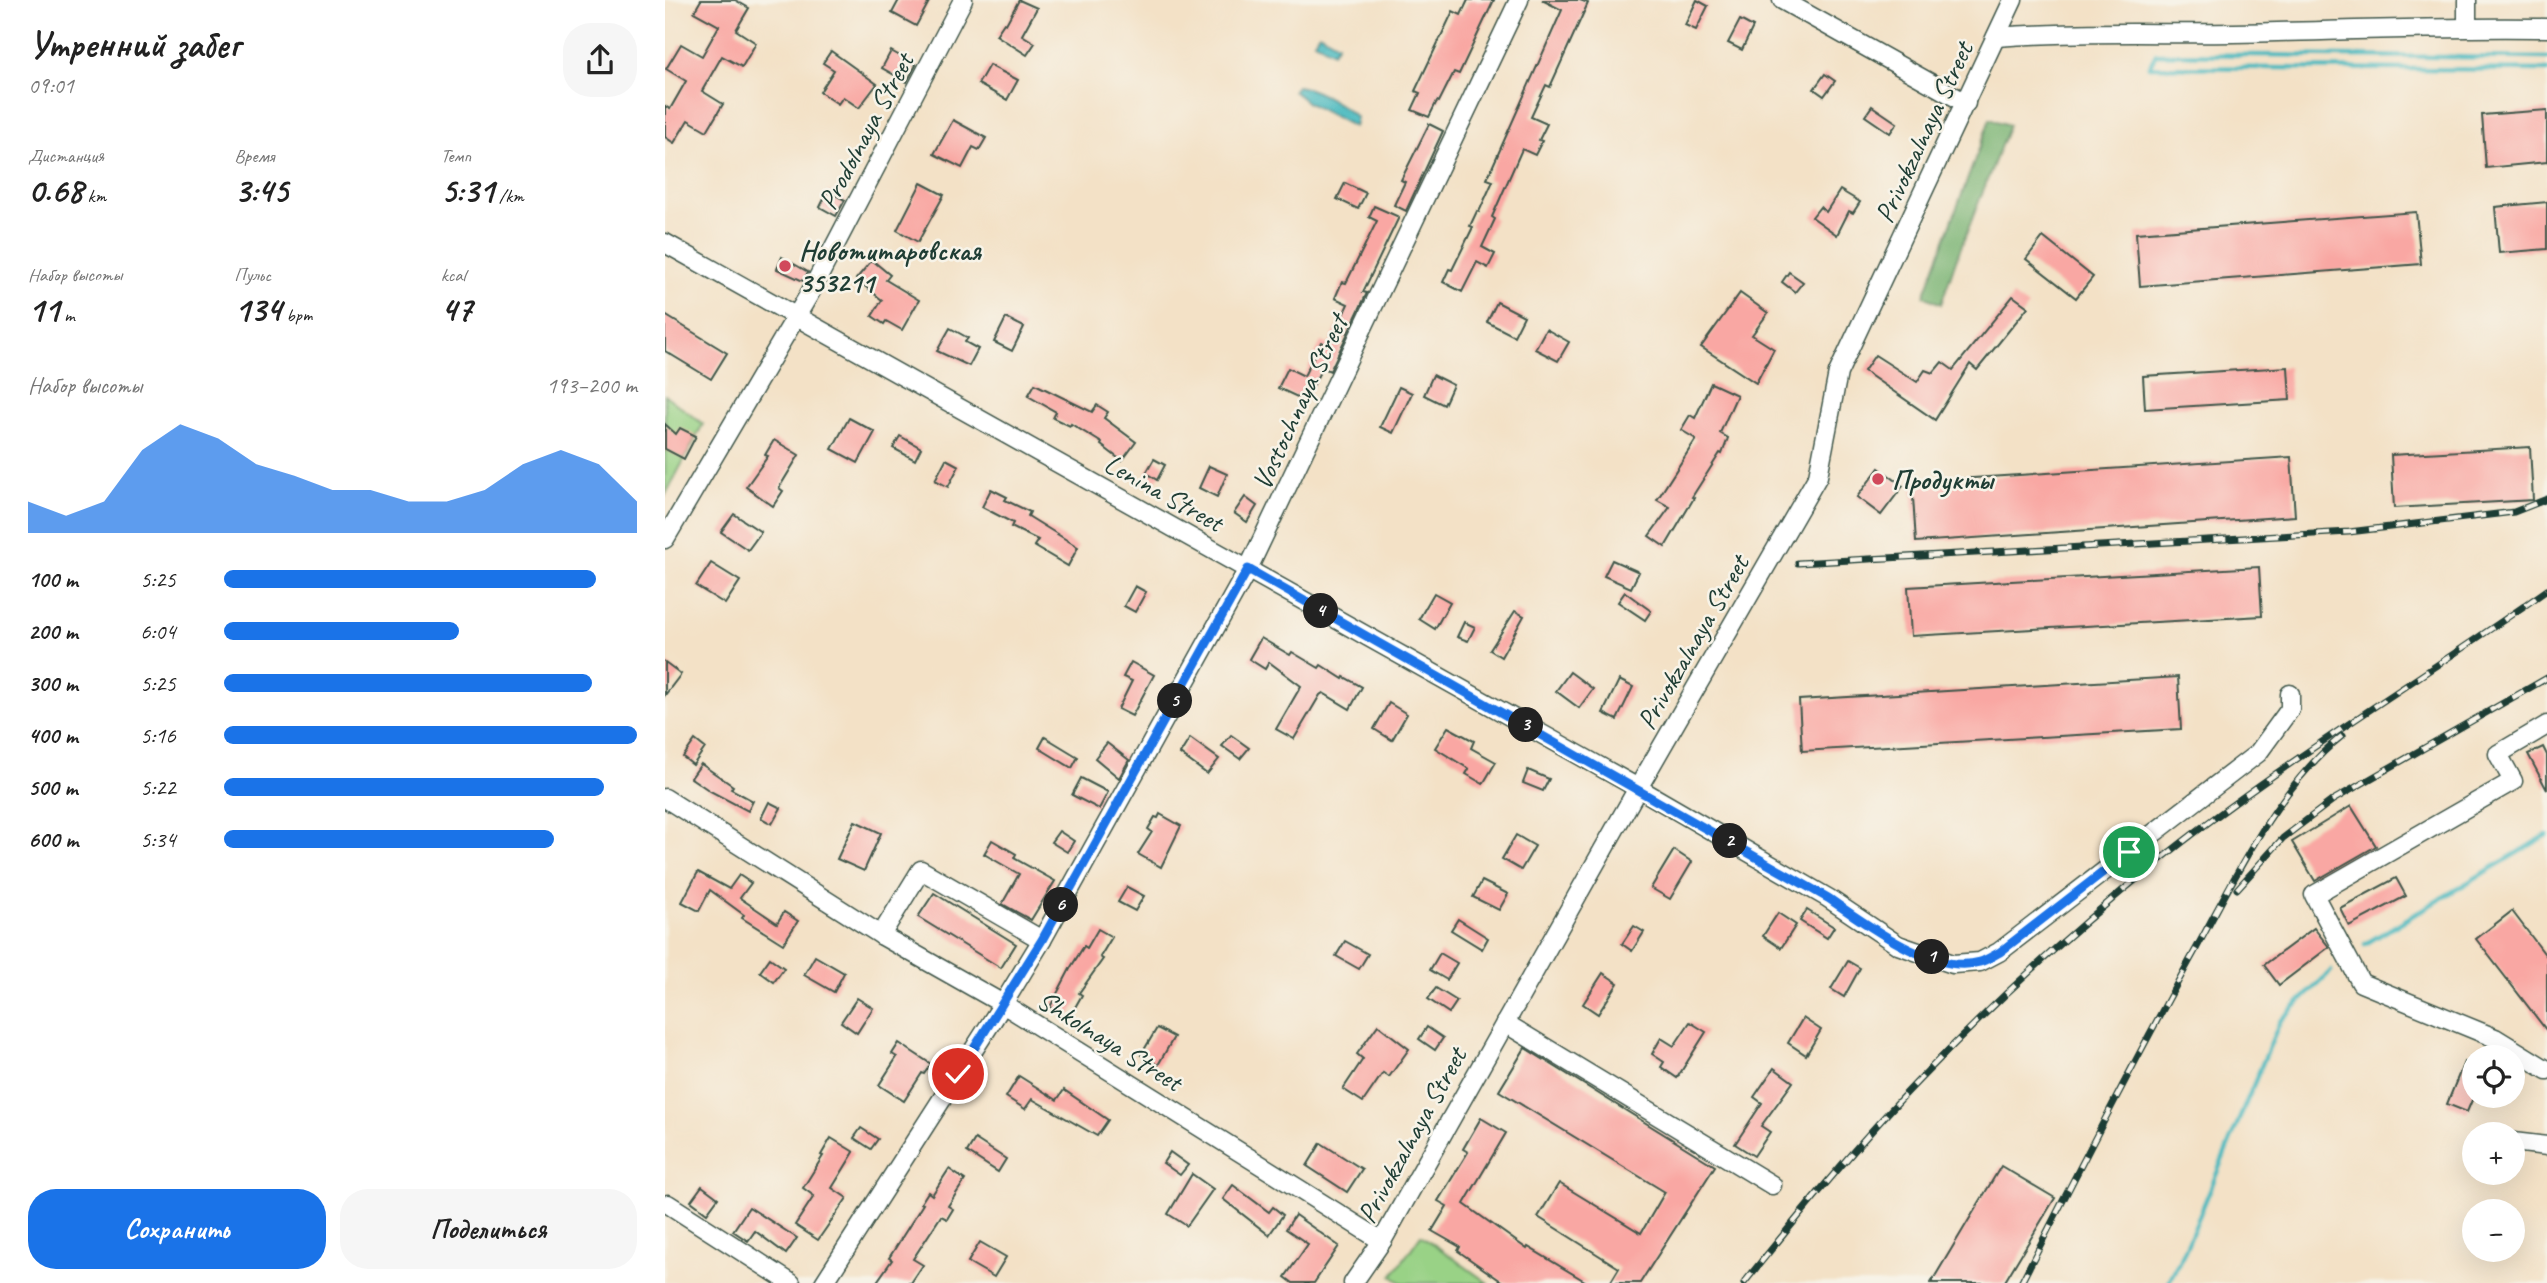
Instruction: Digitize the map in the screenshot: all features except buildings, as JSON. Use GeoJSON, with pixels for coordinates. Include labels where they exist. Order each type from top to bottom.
{"type":"FeatureCollection","features":[{"type":"Feature","properties":{"kind":"street","name":"Prodolnaya Street"},"geometry":{"type":"LineString","coordinates":[[665,539],[796,316],[963,0]]}},
{"type":"Feature","properties":{"kind":"street","name":"Vostochnaya Street"},"geometry":{"type":"LineString","coordinates":[[824,1283],[1042,940],[1248,569],[1519,0]]}},
{"type":"Feature","properties":{"kind":"street"},"geometry":{"type":"LineString","coordinates":[[1782,0],[1966,103]]}},
{"type":"Feature","properties":{"kind":"street","name":"Privokzalnaya Street"},"geometry":{"type":"LineString","coordinates":[[1353,1283],[1382,1241],[1818,476],[1838,373],[2013,0]]}},
{"type":"Feature","properties":{"kind":"street"},"geometry":{"type":"LineString","coordinates":[[2467,0],[2467,27]]}},
{"type":"Feature","properties":{"kind":"street"},"geometry":{"type":"LineString","coordinates":[[1996,37],[2467,27],[2547,29]]}},
{"type":"Feature","properties":{"kind":"street","name":"Lenina Street"},"geometry":{"type":"LineString","coordinates":[[665,243],[1638,788],[1828,898],[1898,945],[1953,964],[1980,962],[2000,952],[2258,752],[2291,709],[2290,694]]}},
{"type":"Feature","properties":{"kind":"street"},"geometry":{"type":"LineString","coordinates":[[2547,725],[2498,754],[2513,781],[2314,895],[2361,983],[2495,1038],[2547,1070]]}},
{"type":"Feature","properties":{"kind":"street","name":"Shkolnaya Street"},"geometry":{"type":"LineString","coordinates":[[665,798],[881,935],[1003,1004],[1382,1241]]}},
{"type":"Feature","properties":{"kind":"street"},"geometry":{"type":"LineString","coordinates":[[881,935],[921,870],[1042,940]]}},
{"type":"Feature","properties":{"kind":"street"},"geometry":{"type":"LineString","coordinates":[[1505,1023],[1772,1185]]}},
{"type":"Feature","properties":{"kind":"street"},"geometry":{"type":"LineString","coordinates":[[2525,1143],[2547,1146]]}},
{"type":"Feature","properties":{"kind":"street"},"geometry":{"type":"LineString","coordinates":[[668,1204],[791,1283]]}},
{"type":"Feature","properties":{"kind":"green space"},"geometry":{"type":"Polygon","coordinates":[[[1990,119],[2009,125],[1941,304],[1924,296],[1990,119]]]}},
{"type":"Feature","properties":{"kind":"green space"},"geometry":{"type":"Polygon","coordinates":[[[665,395],[703,424],[665,496],[665,395]]]}},
{"type":"Feature","properties":{"kind":"green space"},"geometry":{"type":"Polygon","coordinates":[[[1421,1235],[1488,1283],[1402,1283],[1392,1276],[1421,1235]]]}},
{"type":"Feature","properties":{"kind":"water"},"geometry":{"type":"Polygon","coordinates":[[[1319,33],[1338,44],[1333,52],[1314,41],[1319,33]]]}},
{"type":"Feature","properties":{"kind":"water"},"geometry":{"type":"Polygon","coordinates":[[[1297,86],[1320,94],[1343,107],[1356,117],[1354,127],[1308,103],[1293,91],[1297,86]]]}},
{"type":"Feature","properties":{"kind":"waterway"},"geometry":{"type":"LineString","coordinates":[[2547,58],[2156,54],[2149,67],[2547,70]]}},
{"type":"Feature","properties":{"kind":"waterway"},"geometry":{"type":"LineString","coordinates":[[2365,944],[2547,835]]}},
{"type":"Feature","properties":{"kind":"waterway"},"geometry":{"type":"LineString","coordinates":[[2168,1283],[2185,1250],[2280,1021],[2331,971]]}},
{"type":"Feature","properties":{"kind":"railway"},"geometry":{"type":"LineString","coordinates":[[1798,563],[2349,532],[2514,512],[2547,499]]}},
{"type":"Feature","properties":{"kind":"railway"},"geometry":{"type":"LineString","coordinates":[[1744,1283],[1896,1104],[2005,995],[2094,914],[2251,791],[2547,590]]}},
{"type":"Feature","properties":{"kind":"railway"},"geometry":{"type":"LineString","coordinates":[[2237,889],[2283,838],[2333,800],[2547,678]]}},
{"type":"Feature","properties":{"kind":"railway"},"geometry":{"type":"LineString","coordinates":[[2021,1283],[2129,1073],[2259,835],[2298,781],[2342,736]]}},
{"type":"Feature","properties":{"kind":"place","name":"Новотитаровская 353211"},"geometry":{"type":"Point","coordinates":[785,266]}},
{"type":"Feature","properties":{"kind":"place","name":"Продукты"},"geometry":{"type":"Point","coordinates":[1878,479]}},
{"type":"Feature","properties":{"kind":"route"},"geometry":{"type":"LineString","coordinates":[[958,1074],[1042,940],[1248,569],[1638,788],[1828,898],[1898,945],[1953,964],[1980,962],[2000,952],[2129,852]]}}]}
